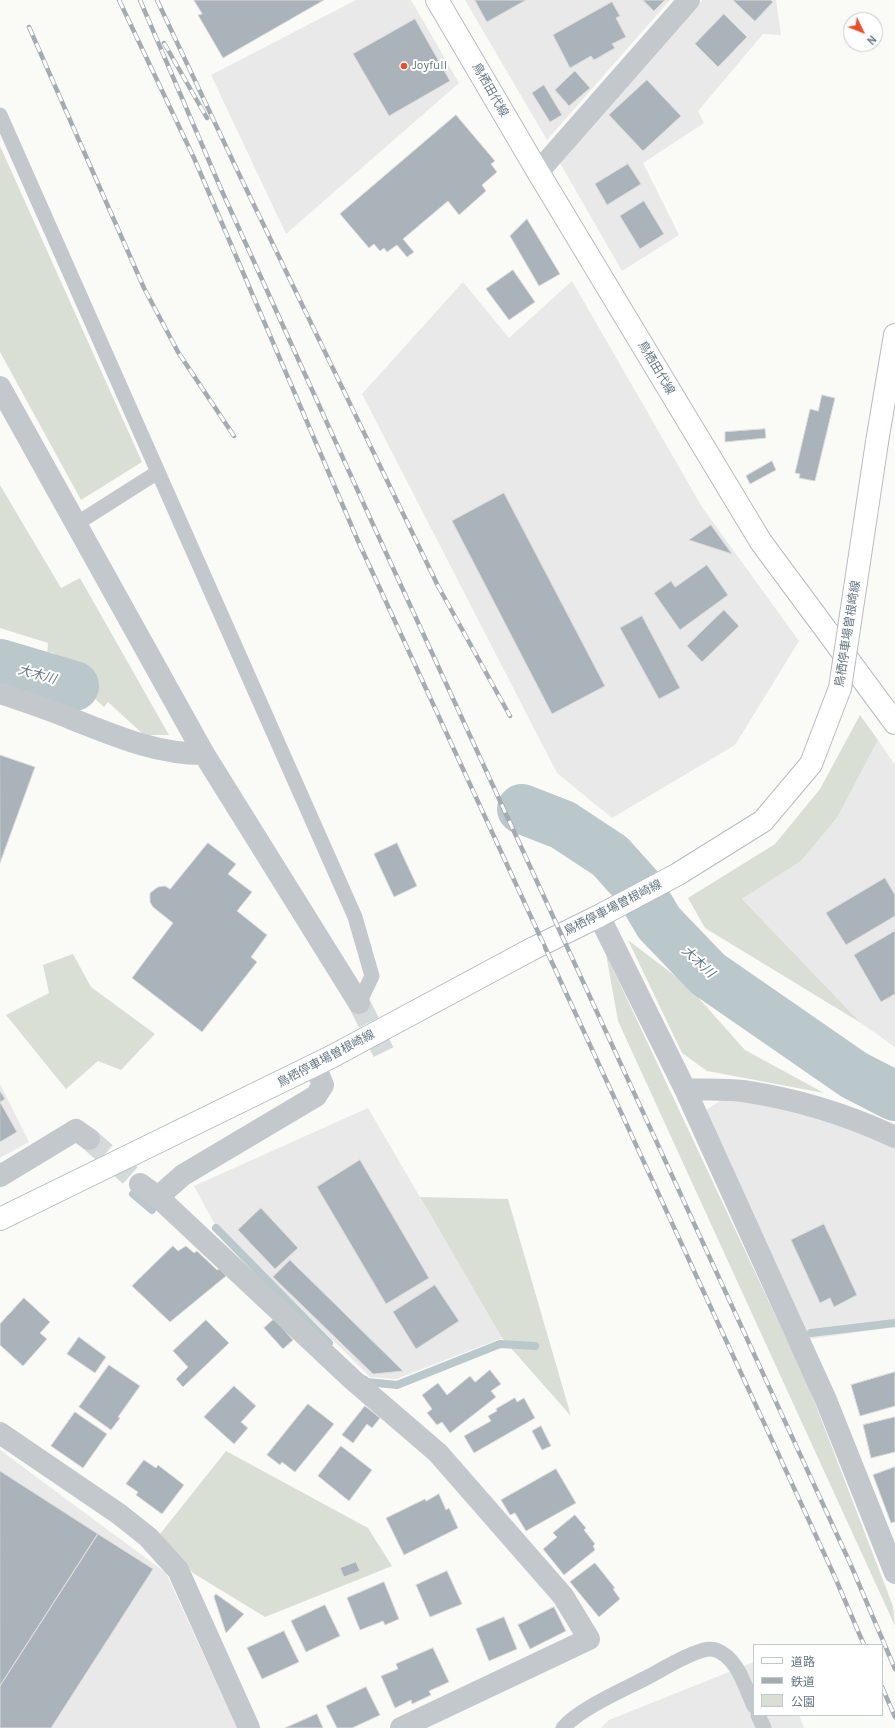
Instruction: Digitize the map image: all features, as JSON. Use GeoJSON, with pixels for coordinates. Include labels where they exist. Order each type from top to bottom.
{"type":"FeatureCollection","features":[{"type":"Feature","properties":{"kind":"main road","name":"鳥栖田代線"},"geometry":{"type":"LineString","coordinates":[[437,0],[538,172],[761,542],[895,723]]}},
{"type":"Feature","properties":{"kind":"main road","name":"鳥栖停車場曽根崎線"},"geometry":{"type":"LineString","coordinates":[[0,1220],[323,1061],[532,949],[599,916],[678,874],[764,821],[811,764],[840,688],[877,442],[895,335]]}},
{"type":"Feature","properties":{"kind":"street"},"geometry":{"type":"LineString","coordinates":[[538,172],[689,0]]}},
{"type":"Feature","properties":{"kind":"street"},"geometry":{"type":"LineString","coordinates":[[0,387],[204,754],[359,1003]]}},
{"type":"Feature","properties":{"kind":"street"},"geometry":{"type":"LineString","coordinates":[[0,693],[48,709],[135,744],[182,754],[204,754]]}},
{"type":"Feature","properties":{"kind":"street"},"geometry":{"type":"LineString","coordinates":[[599,916],[685,1089],[826,1400],[895,1573]]}},
{"type":"Feature","properties":{"kind":"street"},"geometry":{"type":"LineString","coordinates":[[158,1197],[183,1174],[316,1096],[323,1085],[323,1061]]}},
{"type":"Feature","properties":{"kind":"street"},"geometry":{"type":"LineString","coordinates":[[685,1089],[742,1091],[790,1099],[858,1120],[895,1137]]}},
{"type":"Feature","properties":{"kind":"street"},"geometry":{"type":"LineString","coordinates":[[0,1176],[76,1130],[89,1139]]}},
{"type":"Feature","properties":{"kind":"street"},"geometry":{"type":"LineString","coordinates":[[140,1184],[158,1197],[347,1374],[438,1453],[563,1596],[589,1639],[401,1728]]}},
{"type":"Feature","properties":{"kind":"street"},"geometry":{"type":"LineString","coordinates":[[0,1434],[119,1514],[148,1537],[178,1570],[249,1728]]}},
{"type":"Feature","properties":{"kind":"lane"},"geometry":{"type":"LineString","coordinates":[[0,115],[355,917],[372,976],[359,1003]]}},
{"type":"Feature","properties":{"kind":"lane"},"geometry":{"type":"LineString","coordinates":[[76,524],[158,472]]}},
{"type":"Feature","properties":{"kind":"lane"},"geometry":{"type":"LineString","coordinates":[[563,1728],[586,1710],[704,1650],[714,1650],[726,1655],[736,1668],[753,1704]]}},
{"type":"Feature","properties":{"kind":"lane"},"geometry":{"type":"LineString","coordinates":[[758,1716],[764,1728]]}},
{"type":"Feature","properties":{"kind":"shaded area"},"geometry":{"type":"Polygon","coordinates":[[[356,0],[411,0],[459,83],[286,234],[211,75],[356,0]]]}},
{"type":"Feature","properties":{"kind":"shaded area"},"geometry":{"type":"Polygon","coordinates":[[[465,0],[670,0],[547,140],[465,0]]]}},
{"type":"Feature","properties":{"kind":"shaded area"},"geometry":{"type":"Polygon","coordinates":[[[702,0],[776,0],[781,35],[763,34],[698,111],[704,123],[643,163],[679,235],[622,271],[560,163],[702,0]]]}},
{"type":"Feature","properties":{"kind":"shaded area"},"geometry":{"type":"Polygon","coordinates":[[[572,281],[702,507],[799,641],[735,745],[612,818],[557,773],[362,394],[463,282],[509,338],[572,281]]]}},
{"type":"Feature","properties":{"kind":"shaded area"},"geometry":{"type":"Polygon","coordinates":[[[878,740],[895,765],[895,1047],[861,1023],[742,899],[801,861],[837,818],[878,740]]]}},
{"type":"Feature","properties":{"kind":"shaded area"},"geometry":{"type":"Polygon","coordinates":[[[0,1084],[29,1142],[0,1158],[0,1084]]]}},
{"type":"Feature","properties":{"kind":"shaded area"},"geometry":{"type":"Polygon","coordinates":[[[726,1097],[839,1121],[895,1147],[895,1327],[810,1339],[706,1110],[726,1097]]]}},
{"type":"Feature","properties":{"kind":"shaded area"},"geometry":{"type":"Polygon","coordinates":[[[368,1108],[502,1338],[396,1379],[370,1377],[214,1223],[194,1186],[368,1108]]]}},
{"type":"Feature","properties":{"kind":"shaded area"},"geometry":{"type":"Polygon","coordinates":[[[0,1450],[166,1573],[237,1728],[0,1728],[0,1450]]]}},
{"type":"Feature","properties":{"kind":"shaded area"},"geometry":{"type":"Polygon","coordinates":[[[753,1662],[753,1716],[799,1716],[804,1728],[601,1728],[609,1720],[753,1662]]]}},
{"type":"Feature","properties":{"kind":"green space"},"geometry":{"type":"Polygon","coordinates":[[[0,146],[142,462],[81,500],[0,352],[0,146]]]}},
{"type":"Feature","properties":{"kind":"green space"},"geometry":{"type":"Polygon","coordinates":[[[0,485],[61,588],[80,578],[169,735],[144,735],[108,702],[104,707],[81,686],[84,683],[52,652],[47,656],[48,643],[0,628],[0,485]]]}},
{"type":"Feature","properties":{"kind":"green space"},"geometry":{"type":"Polygon","coordinates":[[[860,715],[878,740],[837,818],[801,861],[742,899],[861,1023],[705,928],[688,898],[775,844],[820,789],[860,715]]]}},
{"type":"Feature","properties":{"kind":"green space"},"geometry":{"type":"Polygon","coordinates":[[[628,940],[687,985],[745,1050],[824,1093],[707,1071],[682,1053],[628,940]]]}},
{"type":"Feature","properties":{"kind":"green space"},"geometry":{"type":"Polygon","coordinates":[[[73,954],[91,987],[155,1034],[121,1070],[98,1061],[66,1089],[6,1015],[49,993],[43,965],[73,954]]]}},
{"type":"Feature","properties":{"kind":"green space"},"geometry":{"type":"Polygon","coordinates":[[[606,954],[808,1385],[893,1606],[895,1626],[618,1021],[606,954]]]}},
{"type":"Feature","properties":{"kind":"green space"},"geometry":{"type":"Polygon","coordinates":[[[420,1197],[508,1199],[571,1416],[502,1338],[420,1197]]]}},
{"type":"Feature","properties":{"kind":"green space"},"geometry":{"type":"Polygon","coordinates":[[[226,1451],[368,1528],[392,1566],[265,1617],[193,1573],[160,1534],[226,1451]]]}},
{"type":"Feature","properties":{"kind":"building"},"geometry":{"type":"Polygon","coordinates":[[[194,0],[324,0],[223,58],[198,15],[202,14],[194,0]]]}},
{"type":"Feature","properties":{"kind":"building"},"geometry":{"type":"Polygon","coordinates":[[[475,0],[526,0],[487,22],[475,0]]]}},
{"type":"Feature","properties":{"kind":"building"},"geometry":{"type":"Polygon","coordinates":[[[643,0],[665,0],[654,11],[643,0]]]}},
{"type":"Feature","properties":{"kind":"building"},"geometry":{"type":"Polygon","coordinates":[[[733,0],[771,0],[773,2],[755,21],[733,0]]]}},
{"type":"Feature","properties":{"kind":"building"},"geometry":{"type":"Polygon","coordinates":[[[612,2],[620,16],[616,18],[626,37],[612,44],[615,48],[594,60],[591,56],[570,68],[553,35],[612,2]]]}},
{"type":"Feature","properties":{"kind":"building"},"geometry":{"type":"Polygon","coordinates":[[[724,14],[747,37],[718,67],[695,44],[724,14]]]}},
{"type":"Feature","properties":{"kind":"building"},"geometry":{"type":"Polygon","coordinates":[[[415,19],[450,81],[389,116],[353,54],[415,19]]]}},
{"type":"Feature","properties":{"kind":"building"},"geometry":{"type":"Polygon","coordinates":[[[575,71],[590,88],[569,106],[555,90],[575,71]]]}},
{"type":"Feature","properties":{"kind":"building"},"geometry":{"type":"Polygon","coordinates":[[[647,80],[681,116],[643,151],[609,115],[647,80]]]}},
{"type":"Feature","properties":{"kind":"building"},"geometry":{"type":"Polygon","coordinates":[[[544,85],[562,115],[550,122],[532,93],[544,85]]]}},
{"type":"Feature","properties":{"kind":"building"},"geometry":{"type":"Polygon","coordinates":[[[456,115],[495,161],[491,164],[497,172],[482,185],[486,191],[459,215],[448,201],[403,239],[414,252],[407,257],[397,245],[387,252],[384,248],[380,251],[374,244],[369,248],[340,214],[456,115]]]}},
{"type":"Feature","properties":{"kind":"building"},"geometry":{"type":"Polygon","coordinates":[[[628,164],[641,184],[607,205],[595,184],[628,164]]]}},
{"type":"Feature","properties":{"kind":"building"},"geometry":{"type":"Polygon","coordinates":[[[644,201],[664,234],[640,249],[620,216],[644,201]]]}},
{"type":"Feature","properties":{"kind":"building"},"geometry":{"type":"Polygon","coordinates":[[[527,219],[560,274],[539,286],[510,236],[527,219]]]}},
{"type":"Feature","properties":{"kind":"building"},"geometry":{"type":"Polygon","coordinates":[[[513,270],[535,302],[509,320],[486,289],[513,270]]]}},
{"type":"Feature","properties":{"kind":"building"},"geometry":{"type":"Polygon","coordinates":[[[822,395],[835,398],[815,481],[799,478],[800,474],[795,473],[810,409],[818,411],[822,395]]]}},
{"type":"Feature","properties":{"kind":"building"},"geometry":{"type":"Polygon","coordinates":[[[765,429],[766,438],[725,442],[725,432],[765,429]]]}},
{"type":"Feature","properties":{"kind":"building"},"geometry":{"type":"Polygon","coordinates":[[[772,461],[776,470],[750,484],[746,476],[772,461]]]}},
{"type":"Feature","properties":{"kind":"building"},"geometry":{"type":"Polygon","coordinates":[[[504,493],[605,686],[552,714],[452,521],[504,493]]]}},
{"type":"Feature","properties":{"kind":"building"},"geometry":{"type":"Polygon","coordinates":[[[711,525],[732,554],[689,540],[711,525]]]}},
{"type":"Feature","properties":{"kind":"building"},"geometry":{"type":"Polygon","coordinates":[[[707,565],[728,595],[680,630],[654,593],[671,581],[675,587],[707,565]]]}},
{"type":"Feature","properties":{"kind":"building"},"geometry":{"type":"Polygon","coordinates":[[[724,610],[739,626],[702,662],[687,646],[724,610]]]}},
{"type":"Feature","properties":{"kind":"building"},"geometry":{"type":"Polygon","coordinates":[[[642,616],[680,688],[659,699],[620,628],[642,616]]]}},
{"type":"Feature","properties":{"kind":"building"},"geometry":{"type":"Polygon","coordinates":[[[0,755],[35,767],[0,863],[0,755]]]}},
{"type":"Feature","properties":{"kind":"building"},"geometry":{"type":"Polygon","coordinates":[[[208,843],[236,864],[228,874],[252,892],[237,911],[267,935],[251,957],[257,962],[202,1032],[132,978],[173,923],[153,907],[150,902],[150,893],[158,887],[165,886],[170,889],[208,843]]]}},
{"type":"Feature","properties":{"kind":"building"},"geometry":{"type":"Polygon","coordinates":[[[397,843],[417,886],[394,897],[374,854],[397,843]]]}},
{"type":"Feature","properties":{"kind":"building"},"geometry":{"type":"Polygon","coordinates":[[[885,878],[895,895],[895,916],[846,945],[826,913],[885,878]]]}},
{"type":"Feature","properties":{"kind":"building"},"geometry":{"type":"Polygon","coordinates":[[[895,931],[895,994],[881,1002],[854,955],[895,931]]]}},
{"type":"Feature","properties":{"kind":"building"},"geometry":{"type":"Polygon","coordinates":[[[0,1091],[5,1099],[0,1102],[0,1091]]]}},
{"type":"Feature","properties":{"kind":"building"},"geometry":{"type":"Polygon","coordinates":[[[0,1102],[17,1132],[0,1142],[0,1102]]]}},
{"type":"Feature","properties":{"kind":"building"},"geometry":{"type":"Polygon","coordinates":[[[360,1160],[429,1278],[386,1304],[317,1187],[360,1160]]]}},
{"type":"Feature","properties":{"kind":"building"},"geometry":{"type":"Polygon","coordinates":[[[261,1208],[298,1248],[275,1269],[238,1230],[261,1208]]]}},
{"type":"Feature","properties":{"kind":"building"},"geometry":{"type":"Polygon","coordinates":[[[824,1224],[857,1295],[834,1307],[830,1298],[820,1303],[791,1240],[824,1224]]]}},
{"type":"Feature","properties":{"kind":"building"},"geometry":{"type":"Polygon","coordinates":[[[173,1246],[178,1251],[186,1246],[194,1253],[197,1251],[217,1270],[220,1269],[226,1276],[170,1322],[132,1286],[173,1246]]]}},
{"type":"Feature","properties":{"kind":"building"},"geometry":{"type":"Polygon","coordinates":[[[290,1260],[403,1371],[373,1374],[273,1277],[290,1260]]]}},
{"type":"Feature","properties":{"kind":"building"},"geometry":{"type":"Polygon","coordinates":[[[435,1285],[459,1321],[416,1349],[393,1312],[435,1285]]]}},
{"type":"Feature","properties":{"kind":"building"},"geometry":{"type":"Polygon","coordinates":[[[24,1298],[50,1322],[40,1333],[47,1339],[23,1366],[0,1345],[0,1324],[24,1298]]]}},
{"type":"Feature","properties":{"kind":"building"},"geometry":{"type":"Polygon","coordinates":[[[274,1319],[293,1340],[283,1349],[264,1328],[274,1319]]]}},
{"type":"Feature","properties":{"kind":"building"},"geometry":{"type":"Polygon","coordinates":[[[206,1320],[229,1343],[183,1387],[176,1379],[188,1367],[173,1351],[206,1320]]]}},
{"type":"Feature","properties":{"kind":"building"},"geometry":{"type":"Polygon","coordinates":[[[79,1337],[106,1357],[95,1373],[67,1354],[79,1337]]]}},
{"type":"Feature","properties":{"kind":"building"},"geometry":{"type":"Polygon","coordinates":[[[109,1365],[140,1386],[118,1417],[120,1418],[111,1430],[79,1407],[109,1365]]]}},
{"type":"Feature","properties":{"kind":"building"},"geometry":{"type":"Polygon","coordinates":[[[490,1370],[501,1384],[491,1391],[496,1397],[450,1433],[442,1422],[437,1425],[427,1413],[432,1409],[422,1395],[438,1383],[447,1395],[470,1376],[475,1382],[490,1370]]]}},
{"type":"Feature","properties":{"kind":"building"},"geometry":{"type":"Polygon","coordinates":[[[895,1372],[895,1406],[860,1416],[851,1385],[895,1372]]]}},
{"type":"Feature","properties":{"kind":"building"},"geometry":{"type":"Polygon","coordinates":[[[234,1386],[256,1406],[241,1422],[248,1428],[234,1444],[204,1417],[234,1386]]]}},
{"type":"Feature","properties":{"kind":"building"},"geometry":{"type":"Polygon","coordinates":[[[515,1398],[517,1402],[524,1398],[535,1418],[474,1453],[464,1436],[491,1421],[488,1416],[497,1411],[496,1409],[515,1398]]]}},
{"type":"Feature","properties":{"kind":"building"},"geometry":{"type":"Polygon","coordinates":[[[308,1404],[334,1424],[295,1472],[282,1462],[280,1465],[267,1455],[308,1404]]]}},
{"type":"Feature","properties":{"kind":"building"},"geometry":{"type":"Polygon","coordinates":[[[365,1406],[380,1418],[372,1428],[367,1424],[353,1443],[342,1435],[365,1406]]]}},
{"type":"Feature","properties":{"kind":"building"},"geometry":{"type":"Polygon","coordinates":[[[75,1412],[107,1434],[83,1468],[51,1446],[75,1412]]]}},
{"type":"Feature","properties":{"kind":"building"},"geometry":{"type":"Polygon","coordinates":[[[895,1417],[895,1452],[871,1458],[863,1425],[895,1417]]]}},
{"type":"Feature","properties":{"kind":"building"},"geometry":{"type":"Polygon","coordinates":[[[541,1426],[551,1446],[542,1450],[532,1431],[541,1426]]]}},
{"type":"Feature","properties":{"kind":"building"},"geometry":{"type":"Polygon","coordinates":[[[341,1446],[372,1470],[349,1501],[318,1476],[341,1446]]]}},
{"type":"Feature","properties":{"kind":"building"},"geometry":{"type":"Polygon","coordinates":[[[144,1460],[156,1468],[158,1465],[184,1485],[162,1514],[136,1495],[138,1492],[126,1484],[144,1460]]]}},
{"type":"Feature","properties":{"kind":"building"},"geometry":{"type":"Polygon","coordinates":[[[895,1467],[895,1522],[891,1523],[873,1475],[895,1467]]]}},
{"type":"Feature","properties":{"kind":"building"},"geometry":{"type":"Polygon","coordinates":[[[556,1469],[576,1503],[526,1531],[515,1513],[510,1515],[501,1500],[556,1469]]]}},
{"type":"Feature","properties":{"kind":"building"},"geometry":{"type":"Polygon","coordinates":[[[0,1471],[98,1534],[0,1686],[0,1471]]]}},
{"type":"Feature","properties":{"kind":"building"},"geometry":{"type":"Polygon","coordinates":[[[439,1494],[446,1510],[449,1508],[458,1528],[404,1555],[386,1518],[425,1499],[426,1501],[439,1494]]]}},
{"type":"Feature","properties":{"kind":"building"},"geometry":{"type":"Polygon","coordinates":[[[575,1515],[586,1528],[584,1530],[595,1544],[593,1546],[595,1550],[564,1575],[543,1549],[557,1537],[553,1533],[575,1515]]]}},
{"type":"Feature","properties":{"kind":"building"},"geometry":{"type":"Polygon","coordinates":[[[98,1534],[153,1569],[51,1728],[0,1728],[0,1686],[98,1534]]]}},
{"type":"Feature","properties":{"kind":"building"},"geometry":{"type":"Polygon","coordinates":[[[356,1562],[360,1571],[344,1577],[340,1568],[356,1562]]]}},
{"type":"Feature","properties":{"kind":"building"},"geometry":{"type":"Polygon","coordinates":[[[595,1563],[615,1588],[613,1589],[620,1599],[599,1617],[570,1582],[595,1563]]]}},
{"type":"Feature","properties":{"kind":"building"},"geometry":{"type":"Polygon","coordinates":[[[447,1571],[462,1604],[430,1617],[416,1585],[447,1571]]]}},
{"type":"Feature","properties":{"kind":"building"},"geometry":{"type":"Polygon","coordinates":[[[384,1582],[399,1619],[385,1625],[383,1621],[360,1630],[347,1598],[384,1582]]]}},
{"type":"Feature","properties":{"kind":"building"},"geometry":{"type":"Polygon","coordinates":[[[216,1594],[244,1614],[226,1633],[214,1597],[216,1594]]]}},
{"type":"Feature","properties":{"kind":"building"},"geometry":{"type":"Polygon","coordinates":[[[325,1605],[340,1636],[306,1652],[291,1621],[325,1605]]]}},
{"type":"Feature","properties":{"kind":"building"},"geometry":{"type":"Polygon","coordinates":[[[554,1607],[566,1631],[530,1649],[518,1625],[554,1607]]]}},
{"type":"Feature","properties":{"kind":"building"},"geometry":{"type":"Polygon","coordinates":[[[504,1617],[517,1649],[489,1661],[476,1629],[504,1617]]]}},
{"type":"Feature","properties":{"kind":"building"},"geometry":{"type":"Polygon","coordinates":[[[284,1631],[299,1662],[262,1679],[247,1648],[284,1631]]]}},
{"type":"Feature","properties":{"kind":"building"},"geometry":{"type":"Polygon","coordinates":[[[433,1648],[449,1682],[429,1691],[431,1695],[412,1704],[411,1700],[395,1708],[381,1676],[398,1669],[396,1664],[433,1648]]]}},
{"type":"Feature","properties":{"kind":"building"},"geometry":{"type":"Polygon","coordinates":[[[366,1687],[380,1715],[352,1728],[337,1728],[326,1706],[366,1687]]]}},
{"type":"Feature","properties":{"kind":"building"},"geometry":{"type":"Polygon","coordinates":[[[317,1714],[323,1728],[285,1728],[317,1714]]]}},
{"type":"Feature","properties":{"kind":"waterway","name":"大木川"},"geometry":{"type":"LineString","coordinates":[[0,664],[74,686]]}},
{"type":"Feature","properties":{"kind":"waterway","name":"大木川"},"geometry":{"type":"LineString","coordinates":[[522,809],[563,825],[610,856],[637,886],[659,923],[708,974],[854,1075],[895,1096]]}},
{"type":"Feature","properties":{"kind":"waterway"},"geometry":{"type":"LineString","coordinates":[[133,1194],[152,1210]]}},
{"type":"Feature","properties":{"kind":"waterway"},"geometry":{"type":"LineString","coordinates":[[216,1228],[329,1343]]}},
{"type":"Feature","properties":{"kind":"waterway"},"geometry":{"type":"LineString","coordinates":[[811,1333],[895,1323]]}},
{"type":"Feature","properties":{"kind":"waterway"},"geometry":{"type":"LineString","coordinates":[[365,1380],[367,1382],[397,1385],[500,1344],[535,1346]]}},
{"type":"Feature","properties":{"kind":"tunnel"},"geometry":{"type":"LineString","coordinates":[[359,1003],[384,1053]]}},
{"type":"Feature","properties":{"kind":"tunnel"},"geometry":{"type":"LineString","coordinates":[[89,1139],[140,1184]]}},
{"type":"Feature","properties":{"kind":"railway"},"geometry":{"type":"LineString","coordinates":[[119,0],[194,158],[358,541],[834,1575],[864,1644]]}},
{"type":"Feature","properties":{"kind":"railway"},"geometry":{"type":"LineString","coordinates":[[140,0],[221,189],[376,531],[850,1563],[895,1669]]}},
{"type":"Feature","properties":{"kind":"railway"},"geometry":{"type":"LineString","coordinates":[[157,0],[239,174],[438,586],[510,716]]}},
{"type":"Feature","properties":{"kind":"railway"},"geometry":{"type":"LineString","coordinates":[[29,27],[144,288],[178,352],[234,436]]}},
{"type":"Feature","properties":{"kind":"railway"},"geometry":{"type":"LineString","coordinates":[[164,43],[207,118]]}},
{"type":"Feature","properties":{"kind":"railway"},"geometry":{"type":"LineString","coordinates":[[883,1689],[895,1717]]}},
{"type":"Feature","properties":{"kind":"place","name":"Joyfull"},"geometry":{"type":"Point","coordinates":[404,66]}}]}
